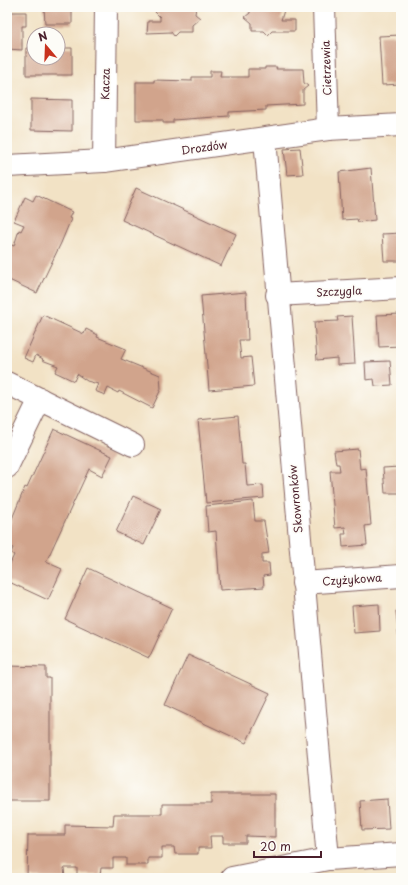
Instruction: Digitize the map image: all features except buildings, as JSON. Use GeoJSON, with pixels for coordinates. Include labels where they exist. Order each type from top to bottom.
{"type":"FeatureCollection","features":[{"type":"Feature","properties":{"kind":"street","name":"Kacza"},"geometry":{"type":"LineString","coordinates":[[104,161],[106,7]]}},
{"type":"Feature","properties":{"kind":"street","name":"Cietrzewia"},"geometry":{"type":"LineString","coordinates":[[324,7],[328,129]]}},
{"type":"Feature","properties":{"kind":"street","name":"Drozdów"},"geometry":{"type":"LineString","coordinates":[[7,166],[104,161],[328,129],[401,125]]}},
{"type":"Feature","properties":{"kind":"street","name":"Skowronków"},"geometry":{"type":"LineString","coordinates":[[265,139],[277,295],[328,859]]}},
{"type":"Feature","properties":{"kind":"street","name":"Szczygla"},"geometry":{"type":"LineString","coordinates":[[277,295],[401,288]]}},
{"type":"Feature","properties":{"kind":"street"},"geometry":{"type":"LineString","coordinates":[[7,383],[133,445]]}},
{"type":"Feature","properties":{"kind":"street"},"geometry":{"type":"LineString","coordinates":[[7,467],[40,399]]}},
{"type":"Feature","properties":{"kind":"street","name":"Czyżykowa"},"geometry":{"type":"LineString","coordinates":[[303,583],[401,576]]}},
{"type":"Feature","properties":{"kind":"street"},"geometry":{"type":"LineString","coordinates":[[232,878],[328,859],[401,854]]}}]}
